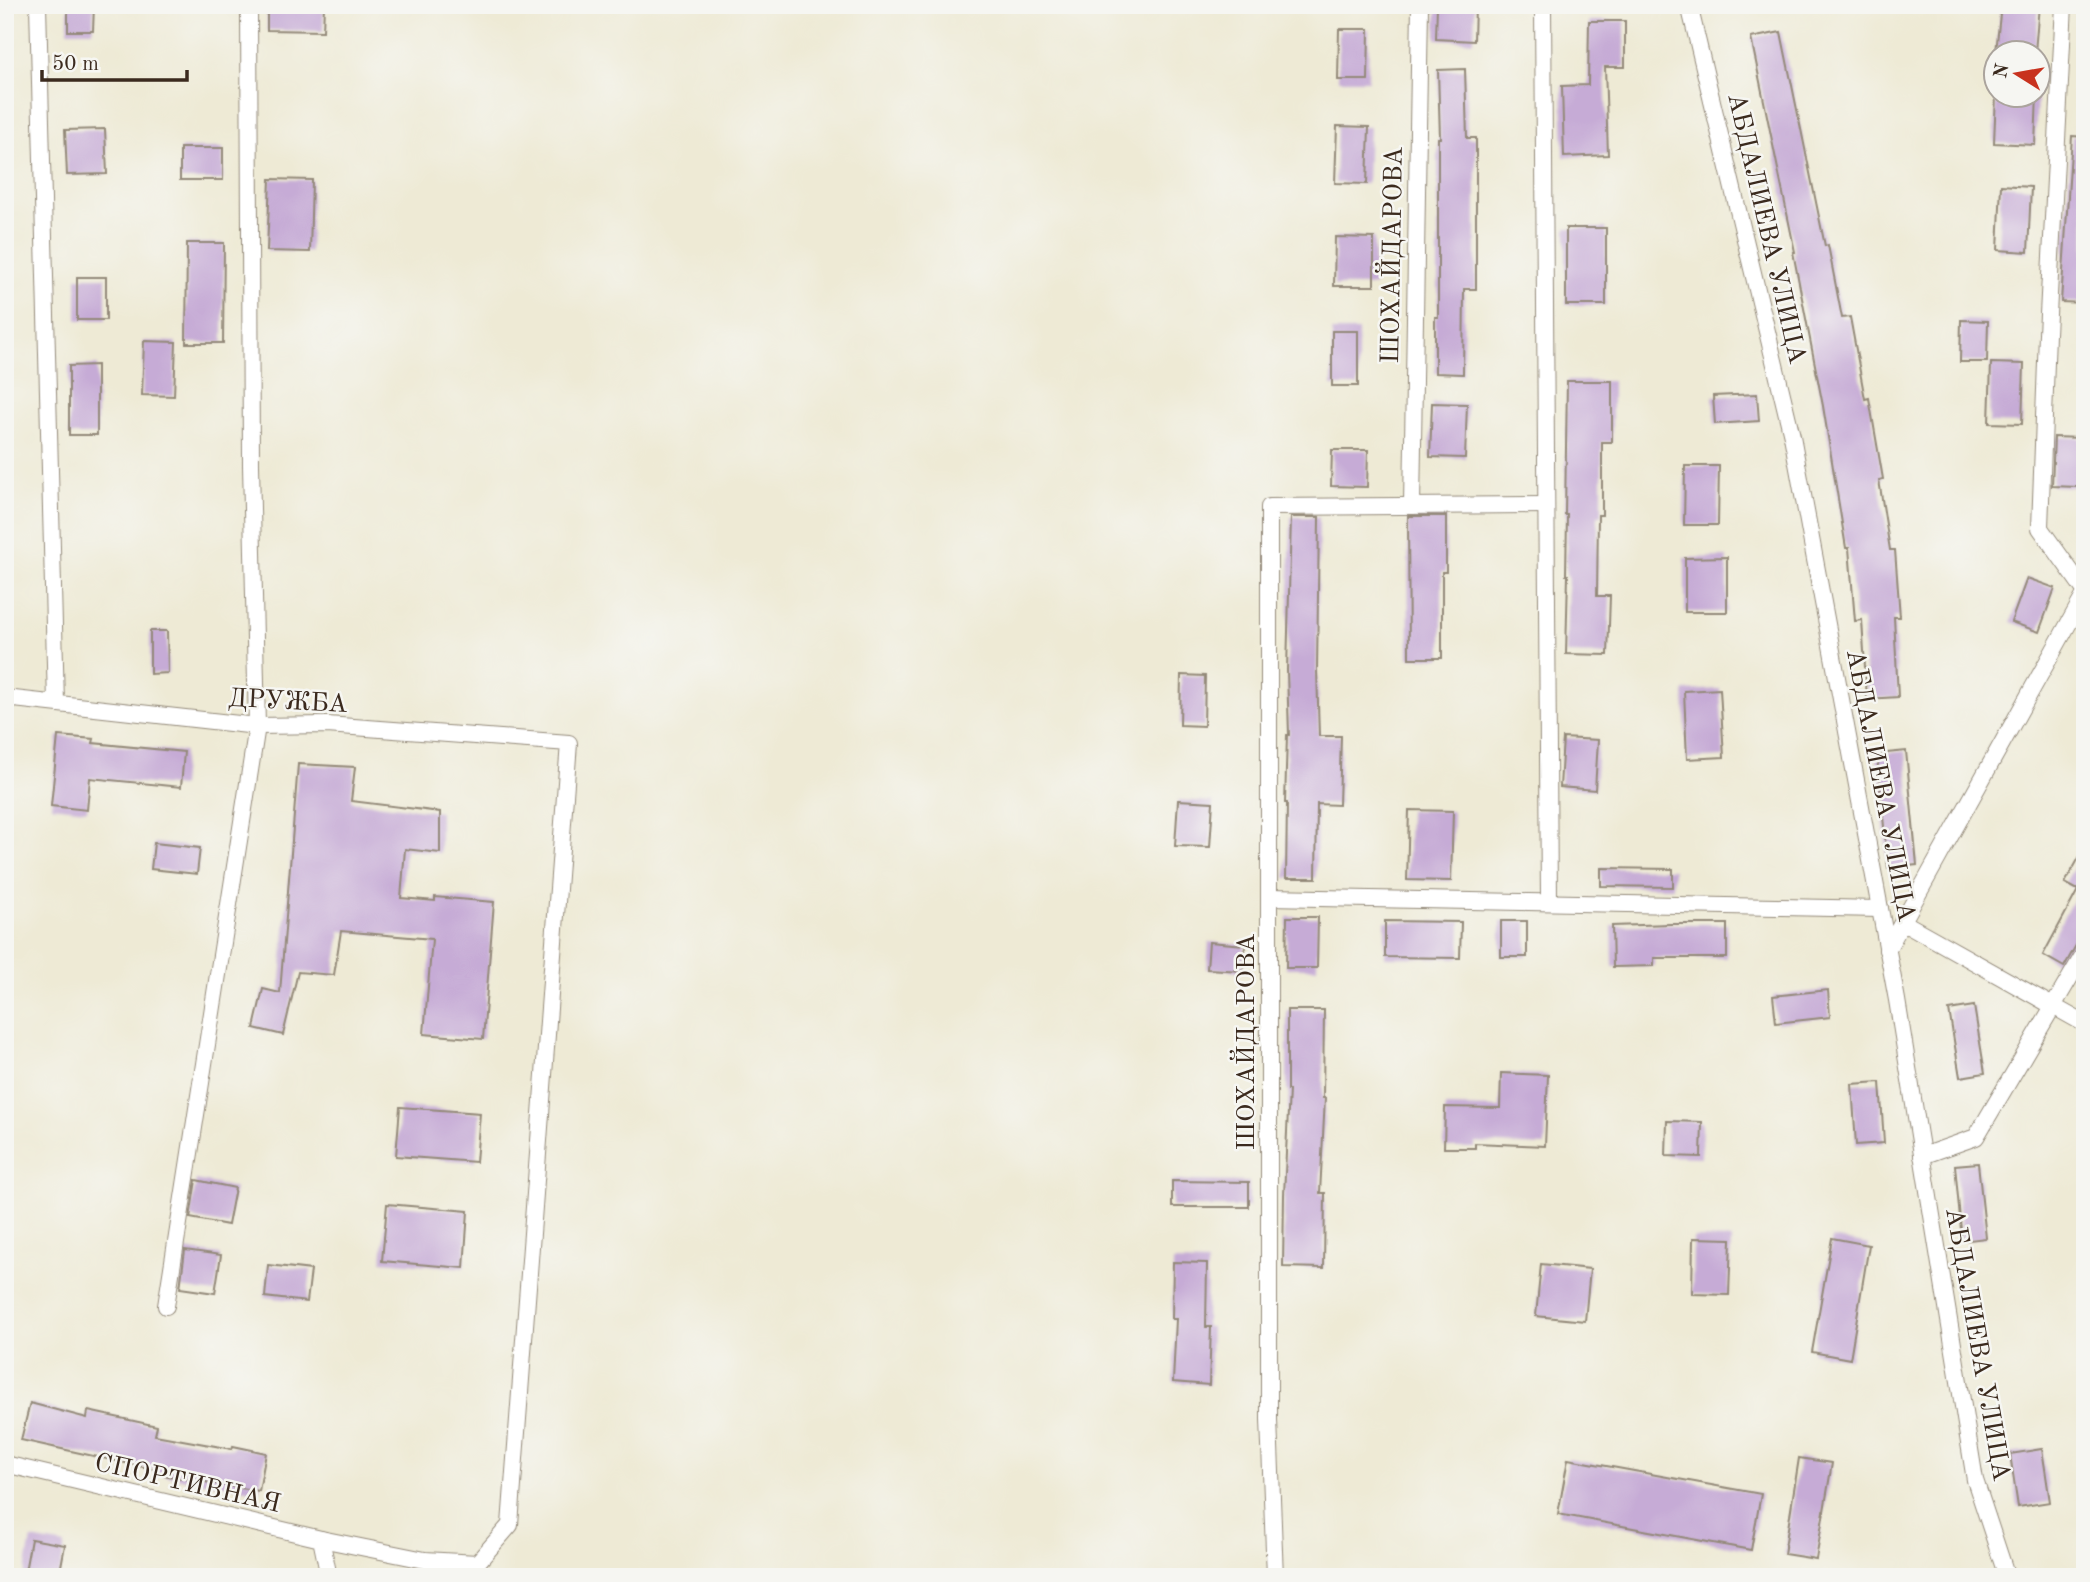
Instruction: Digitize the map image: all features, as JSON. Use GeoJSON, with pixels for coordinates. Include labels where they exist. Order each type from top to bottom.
{"type":"FeatureCollection","features":[{"type":"Feature","properties":{"kind":"street"},"geometry":{"type":"LineString","coordinates":[[38,5],[56,703]]}},
{"type":"Feature","properties":{"kind":"street"},"geometry":{"type":"LineString","coordinates":[[166,1306],[257,726],[251,451],[249,5]]}},
{"type":"Feature","properties":{"kind":"street","name":"ШОХАЙДАРОВА"},"geometry":{"type":"LineString","coordinates":[[1275,1577],[1269,1419],[1269,507],[1412,506],[1419,5]]}},
{"type":"Feature","properties":{"kind":"street"},"geometry":{"type":"LineString","coordinates":[[1543,5],[1549,902]]}},
{"type":"Feature","properties":{"kind":"street","name":"АБДАЛИЕВА УЛИЦА"},"geometry":{"type":"LineString","coordinates":[[1689,5],[1792,436],[1880,909],[1975,1480],[2007,1577]]}},
{"type":"Feature","properties":{"kind":"street"},"geometry":{"type":"LineString","coordinates":[[1887,950],[2085,593],[2039,528],[2064,5]]}},
{"type":"Feature","properties":{"kind":"street"},"geometry":{"type":"LineString","coordinates":[[1412,506],[1546,505]]}},
{"type":"Feature","properties":{"kind":"street","name":"ДРУЖБА"},"geometry":{"type":"LineString","coordinates":[[5,698],[257,726],[327,725],[569,743]]}},
{"type":"Feature","properties":{"kind":"street","name":"СПОРТИВНАЯ"},"geometry":{"type":"LineString","coordinates":[[5,1464],[321,1539],[425,1560],[477,1563],[510,1525],[569,743]]}},
{"type":"Feature","properties":{"kind":"street"},"geometry":{"type":"LineString","coordinates":[[1269,897],[1880,909]]}},
{"type":"Feature","properties":{"kind":"street"},"geometry":{"type":"LineString","coordinates":[[1903,922],[2085,1024]]}},
{"type":"Feature","properties":{"kind":"street"},"geometry":{"type":"LineString","coordinates":[[1922,1156],[1976,1137],[2085,952]]}},
{"type":"Feature","properties":{"kind":"street"},"geometry":{"type":"LineString","coordinates":[[321,1539],[329,1577]]}},
{"type":"Feature","properties":{"kind":"building"},"geometry":{"type":"Polygon","coordinates":[[[68,5],[94,5],[93,31],[68,31],[68,5]]]}},
{"type":"Feature","properties":{"kind":"building"},"geometry":{"type":"Polygon","coordinates":[[[267,5],[324,5],[323,31],[267,30],[267,5]]]}},
{"type":"Feature","properties":{"kind":"building"},"geometry":{"type":"Polygon","coordinates":[[[1437,5],[1475,5],[1474,41],[1436,39],[1437,5]]]}},
{"type":"Feature","properties":{"kind":"building"},"geometry":{"type":"Polygon","coordinates":[[[2001,5],[2039,5],[2036,38],[1997,38],[2001,5]]]}},
{"type":"Feature","properties":{"kind":"building"},"geometry":{"type":"Polygon","coordinates":[[[1589,21],[1625,21],[1625,67],[1605,67],[1608,155],[1564,157],[1562,86],[1588,85],[1589,21]]]}},
{"type":"Feature","properties":{"kind":"building"},"geometry":{"type":"Polygon","coordinates":[[[1339,29],[1369,29],[1368,80],[1338,80],[1339,29]]]}},
{"type":"Feature","properties":{"kind":"building"},"geometry":{"type":"Polygon","coordinates":[[[1781,32],[1842,318],[1850,317],[1865,399],[1869,398],[1883,479],[1879,480],[1890,550],[1895,550],[1900,617],[1894,617],[1898,697],[1867,699],[1862,620],[1855,621],[1849,548],[1846,548],[1795,252],[1751,38],[1781,32]]]}},
{"type":"Feature","properties":{"kind":"building"},"geometry":{"type":"Polygon","coordinates":[[[1465,69],[1467,138],[1476,138],[1476,289],[1464,289],[1463,374],[1435,373],[1440,138],[1438,70],[1465,69]]]}},
{"type":"Feature","properties":{"kind":"building"},"geometry":{"type":"Polygon","coordinates":[[[1995,108],[2036,108],[2035,145],[1994,143],[1995,108]]]}},
{"type":"Feature","properties":{"kind":"building"},"geometry":{"type":"Polygon","coordinates":[[[1337,126],[1369,127],[1367,184],[1335,183],[1337,126]]]}},
{"type":"Feature","properties":{"kind":"building"},"geometry":{"type":"Polygon","coordinates":[[[105,129],[107,174],[67,175],[65,130],[105,129]]]}},
{"type":"Feature","properties":{"kind":"building"},"geometry":{"type":"Polygon","coordinates":[[[2072,136],[2085,137],[2085,303],[2061,302],[2072,136]]]}},
{"type":"Feature","properties":{"kind":"building"},"geometry":{"type":"Polygon","coordinates":[[[180,148],[223,148],[223,180],[180,180],[180,148]]]}},
{"type":"Feature","properties":{"kind":"building"},"geometry":{"type":"Polygon","coordinates":[[[270,179],[312,180],[310,252],[267,251],[270,179]]]}},
{"type":"Feature","properties":{"kind":"building"},"geometry":{"type":"Polygon","coordinates":[[[2001,185],[2031,187],[2028,252],[1998,250],[2001,185]]]}},
{"type":"Feature","properties":{"kind":"building"},"geometry":{"type":"Polygon","coordinates":[[[1566,228],[1606,228],[1606,305],[1566,305],[1566,228]]]}},
{"type":"Feature","properties":{"kind":"building"},"geometry":{"type":"Polygon","coordinates":[[[1335,237],[1374,238],[1374,286],[1334,286],[1335,237]]]}},
{"type":"Feature","properties":{"kind":"building"},"geometry":{"type":"Polygon","coordinates":[[[187,243],[224,243],[223,343],[186,343],[187,243]]]}},
{"type":"Feature","properties":{"kind":"building"},"geometry":{"type":"Polygon","coordinates":[[[77,277],[106,277],[106,320],[77,320],[77,277]]]}},
{"type":"Feature","properties":{"kind":"building"},"geometry":{"type":"Polygon","coordinates":[[[1961,320],[1988,321],[1987,362],[1960,362],[1961,320]]]}},
{"type":"Feature","properties":{"kind":"building"},"geometry":{"type":"Polygon","coordinates":[[[1332,331],[1358,331],[1358,386],[1332,386],[1332,331]]]}},
{"type":"Feature","properties":{"kind":"building"},"geometry":{"type":"Polygon","coordinates":[[[144,341],[176,342],[174,396],[142,395],[144,341]]]}},
{"type":"Feature","properties":{"kind":"building"},"geometry":{"type":"Polygon","coordinates":[[[1991,363],[2024,364],[2022,424],[1989,423],[1991,363]]]}},
{"type":"Feature","properties":{"kind":"building"},"geometry":{"type":"Polygon","coordinates":[[[97,365],[97,435],[69,435],[69,366],[97,365]]]}},
{"type":"Feature","properties":{"kind":"building"},"geometry":{"type":"Polygon","coordinates":[[[1567,381],[1612,381],[1612,442],[1602,442],[1602,515],[1598,515],[1597,596],[1610,596],[1608,655],[1566,654],[1567,381]]]}},
{"type":"Feature","properties":{"kind":"building"},"geometry":{"type":"Polygon","coordinates":[[[1757,394],[1759,421],[1715,424],[1713,396],[1757,394]]]}},
{"type":"Feature","properties":{"kind":"building"},"geometry":{"type":"Polygon","coordinates":[[[1432,403],[1467,404],[1465,458],[1430,457],[1432,403]]]}},
{"type":"Feature","properties":{"kind":"building"},"geometry":{"type":"Polygon","coordinates":[[[2054,437],[2081,438],[2078,487],[2052,486],[2054,437]]]}},
{"type":"Feature","properties":{"kind":"building"},"geometry":{"type":"Polygon","coordinates":[[[1332,450],[1368,450],[1367,487],[1331,486],[1332,450]]]}},
{"type":"Feature","properties":{"kind":"building"},"geometry":{"type":"Polygon","coordinates":[[[1685,466],[1719,466],[1718,525],[1684,525],[1685,466]]]}},
{"type":"Feature","properties":{"kind":"building"},"geometry":{"type":"Polygon","coordinates":[[[1408,516],[1446,516],[1446,572],[1442,572],[1442,658],[1409,658],[1408,516]]]}},
{"type":"Feature","properties":{"kind":"building"},"geometry":{"type":"Polygon","coordinates":[[[1291,517],[1319,517],[1319,736],[1341,736],[1339,805],[1317,804],[1316,878],[1286,878],[1291,517]]]}},
{"type":"Feature","properties":{"kind":"building"},"geometry":{"type":"Polygon","coordinates":[[[1727,557],[1727,612],[1685,612],[1685,558],[1727,557]]]}},
{"type":"Feature","properties":{"kind":"building"},"geometry":{"type":"Polygon","coordinates":[[[2027,578],[2055,588],[2039,632],[2011,622],[2027,578]]]}},
{"type":"Feature","properties":{"kind":"building"},"geometry":{"type":"Polygon","coordinates":[[[150,631],[167,631],[168,673],[150,674],[150,631]]]}},
{"type":"Feature","properties":{"kind":"building"},"geometry":{"type":"Polygon","coordinates":[[[1181,675],[1205,676],[1204,726],[1180,725],[1181,675]]]}},
{"type":"Feature","properties":{"kind":"building"},"geometry":{"type":"Polygon","coordinates":[[[1720,689],[1724,757],[1687,759],[1684,691],[1720,689]]]}},
{"type":"Feature","properties":{"kind":"building"},"geometry":{"type":"Polygon","coordinates":[[[58,736],[94,739],[93,743],[184,752],[181,787],[90,778],[87,810],[51,806],[58,736]]]}},
{"type":"Feature","properties":{"kind":"building"},"geometry":{"type":"Polygon","coordinates":[[[1563,738],[1598,740],[1595,790],[1560,787],[1563,738]]]}},
{"type":"Feature","properties":{"kind":"building"},"geometry":{"type":"Polygon","coordinates":[[[1906,751],[1917,865],[1888,868],[1877,754],[1906,751]]]}},
{"type":"Feature","properties":{"kind":"building"},"geometry":{"type":"Polygon","coordinates":[[[298,764],[355,767],[351,801],[440,812],[440,853],[405,849],[401,898],[435,901],[435,897],[494,902],[483,1039],[424,1034],[432,939],[341,931],[334,975],[298,972],[283,1035],[254,1028],[263,989],[280,993],[298,764]]]}},
{"type":"Feature","properties":{"kind":"building"},"geometry":{"type":"Polygon","coordinates":[[[1178,800],[1213,802],[1210,847],[1175,846],[1178,800]]]}},
{"type":"Feature","properties":{"kind":"building"},"geometry":{"type":"Polygon","coordinates":[[[1409,810],[1453,811],[1451,881],[1407,880],[1409,810]]]}},
{"type":"Feature","properties":{"kind":"building"},"geometry":{"type":"Polygon","coordinates":[[[154,843],[200,848],[197,874],[151,869],[154,843]]]}},
{"type":"Feature","properties":{"kind":"building"},"geometry":{"type":"Polygon","coordinates":[[[2085,847],[2085,929],[2064,967],[2043,955],[2078,890],[2065,883],[2085,847]]]}},
{"type":"Feature","properties":{"kind":"building"},"geometry":{"type":"Polygon","coordinates":[[[1601,868],[1673,869],[1673,887],[1601,886],[1601,868]]]}},
{"type":"Feature","properties":{"kind":"building"},"geometry":{"type":"Polygon","coordinates":[[[1287,917],[1318,917],[1317,968],[1286,968],[1287,917]]]}},
{"type":"Feature","properties":{"kind":"building"},"geometry":{"type":"Polygon","coordinates":[[[1385,921],[1461,922],[1460,958],[1385,957],[1385,921]]]}},
{"type":"Feature","properties":{"kind":"building"},"geometry":{"type":"Polygon","coordinates":[[[1501,921],[1527,921],[1527,957],[1501,957],[1501,921]]]}},
{"type":"Feature","properties":{"kind":"building"},"geometry":{"type":"Polygon","coordinates":[[[1727,924],[1727,958],[1654,958],[1654,966],[1613,967],[1612,926],[1727,924]]]}},
{"type":"Feature","properties":{"kind":"building"},"geometry":{"type":"Polygon","coordinates":[[[1209,942],[1245,945],[1243,971],[1207,969],[1209,942]]]}},
{"type":"Feature","properties":{"kind":"building"},"geometry":{"type":"Polygon","coordinates":[[[1828,990],[1830,1017],[1776,1023],[1773,996],[1828,990]]]}},
{"type":"Feature","properties":{"kind":"building"},"geometry":{"type":"Polygon","coordinates":[[[1974,1006],[1985,1073],[1960,1077],[1949,1010],[1974,1006]]]}},
{"type":"Feature","properties":{"kind":"building"},"geometry":{"type":"Polygon","coordinates":[[[1287,1010],[1324,1010],[1325,1098],[1320,1193],[1325,1193],[1324,1268],[1283,1267],[1289,1090],[1287,1010]]]}},
{"type":"Feature","properties":{"kind":"building"},"geometry":{"type":"Polygon","coordinates":[[[1501,1073],[1548,1075],[1545,1146],[1475,1143],[1475,1148],[1444,1148],[1445,1107],[1500,1108],[1501,1073]]]}},
{"type":"Feature","properties":{"kind":"building"},"geometry":{"type":"Polygon","coordinates":[[[1880,1082],[1884,1143],[1856,1145],[1852,1084],[1880,1082]]]}},
{"type":"Feature","properties":{"kind":"building"},"geometry":{"type":"Polygon","coordinates":[[[400,1107],[480,1113],[476,1162],[396,1156],[400,1107]]]}},
{"type":"Feature","properties":{"kind":"building"},"geometry":{"type":"Polygon","coordinates":[[[1667,1121],[1702,1122],[1701,1157],[1666,1156],[1667,1121]]]}},
{"type":"Feature","properties":{"kind":"building"},"geometry":{"type":"Polygon","coordinates":[[[1978,1163],[1986,1238],[1962,1241],[1955,1165],[1978,1163]]]}},
{"type":"Feature","properties":{"kind":"building"},"geometry":{"type":"Polygon","coordinates":[[[196,1180],[235,1188],[228,1225],[190,1218],[196,1180]]]}},
{"type":"Feature","properties":{"kind":"building"},"geometry":{"type":"Polygon","coordinates":[[[1172,1181],[1249,1182],[1249,1207],[1172,1207],[1172,1181]]]}},
{"type":"Feature","properties":{"kind":"building"},"geometry":{"type":"Polygon","coordinates":[[[387,1204],[468,1211],[464,1268],[382,1261],[387,1204]]]}},
{"type":"Feature","properties":{"kind":"building"},"geometry":{"type":"Polygon","coordinates":[[[1693,1238],[1731,1239],[1729,1295],[1692,1294],[1693,1238]]]}},
{"type":"Feature","properties":{"kind":"building"},"geometry":{"type":"Polygon","coordinates":[[[1832,1238],[1869,1245],[1850,1359],[1812,1352],[1832,1238]]]}},
{"type":"Feature","properties":{"kind":"building"},"geometry":{"type":"Polygon","coordinates":[[[185,1250],[221,1255],[215,1293],[180,1288],[185,1250]]]}},
{"type":"Feature","properties":{"kind":"building"},"geometry":{"type":"Polygon","coordinates":[[[1173,1262],[1207,1263],[1206,1327],[1211,1327],[1209,1385],[1173,1382],[1176,1319],[1172,1319],[1173,1262]]]}},
{"type":"Feature","properties":{"kind":"building"},"geometry":{"type":"Polygon","coordinates":[[[1541,1264],[1590,1269],[1585,1321],[1536,1316],[1541,1264]]]}},
{"type":"Feature","properties":{"kind":"building"},"geometry":{"type":"Polygon","coordinates":[[[268,1265],[311,1270],[307,1302],[265,1297],[268,1265]]]}},
{"type":"Feature","properties":{"kind":"building"},"geometry":{"type":"Polygon","coordinates":[[[30,1403],[87,1418],[88,1411],[157,1426],[155,1435],[266,1453],[259,1491],[156,1474],[157,1470],[21,1440],[30,1403]]]}},
{"type":"Feature","properties":{"kind":"building"},"geometry":{"type":"Polygon","coordinates":[[[2042,1449],[2050,1502],[2018,1507],[2010,1454],[2042,1449]]]}},
{"type":"Feature","properties":{"kind":"building"},"geometry":{"type":"Polygon","coordinates":[[[1799,1458],[1832,1463],[1816,1559],[1784,1554],[1799,1458]]]}},
{"type":"Feature","properties":{"kind":"building"},"geometry":{"type":"Polygon","coordinates":[[[1568,1459],[1761,1494],[1751,1550],[1558,1514],[1568,1459]]]}},
{"type":"Feature","properties":{"kind":"building"},"geometry":{"type":"Polygon","coordinates":[[[31,1539],[65,1545],[59,1577],[24,1577],[31,1539]]]}}]}
